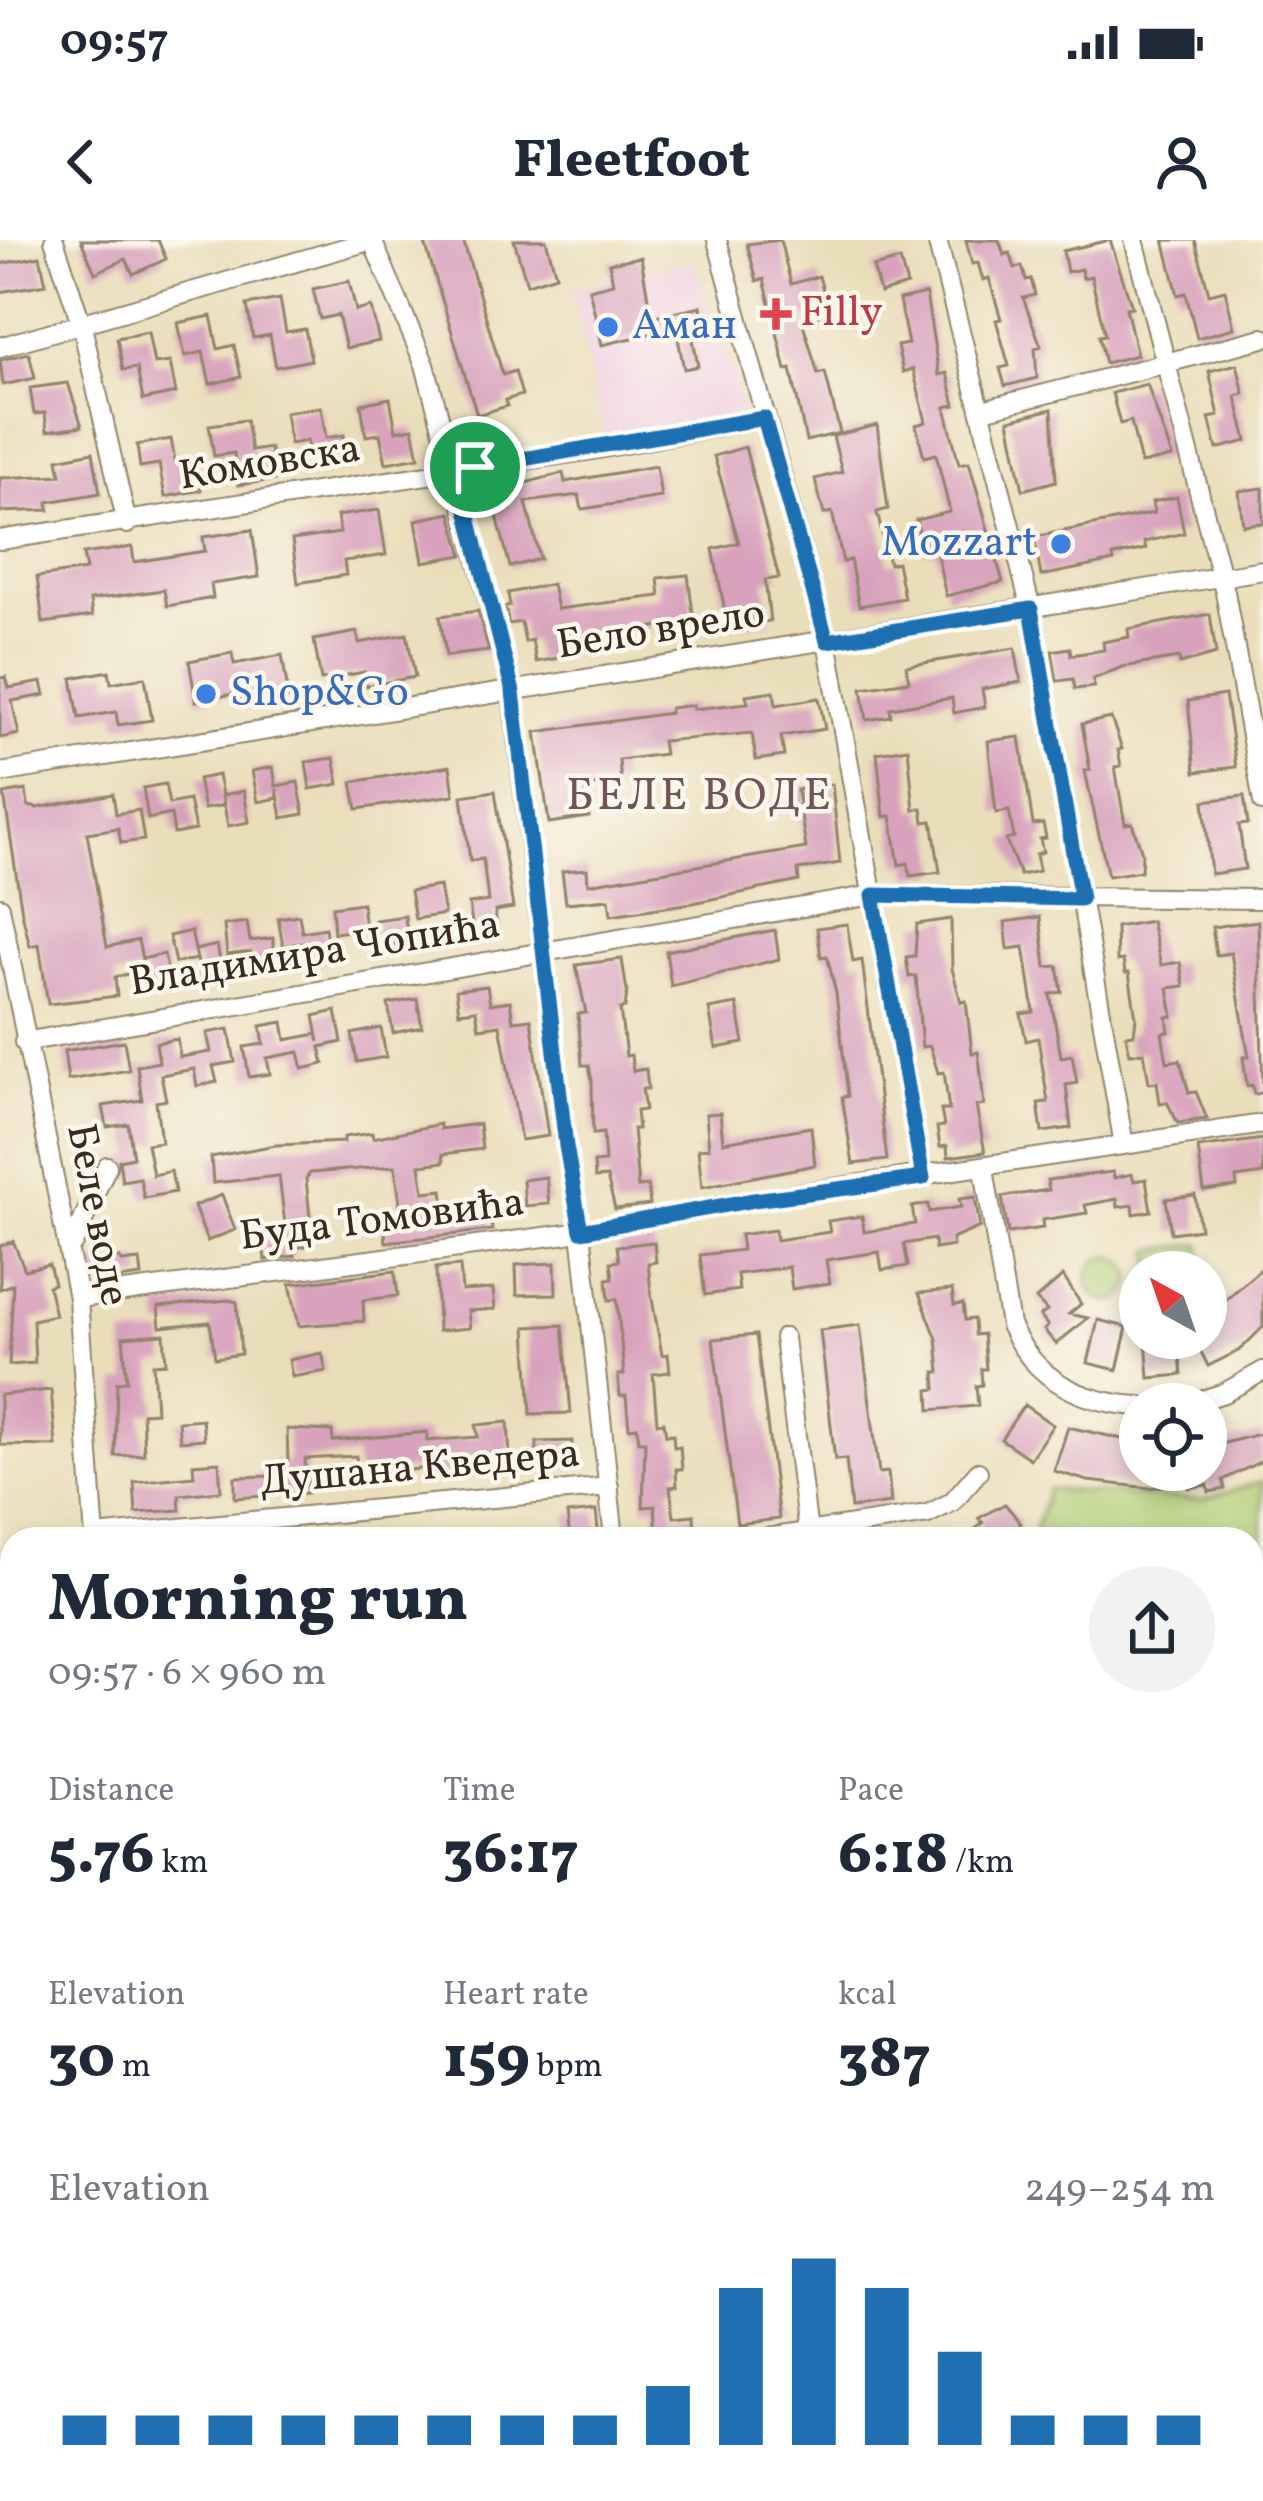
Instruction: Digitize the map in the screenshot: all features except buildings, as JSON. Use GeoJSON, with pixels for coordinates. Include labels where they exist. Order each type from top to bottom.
{"type":"FeatureCollection","features":[{"type":"Feature","properties":{"kind":"street"},"geometry":{"type":"LineString","coordinates":[[54,240],[82,326],[127,524]]}},
{"type":"Feature","properties":{"kind":"street"},"geometry":{"type":"LineString","coordinates":[[0,346],[372,240],[425,365],[457,470],[513,692],[613,1527]]}},
{"type":"Feature","properties":{"kind":"street"},"geometry":{"type":"LineString","coordinates":[[717,240],[827,641],[923,1178]]}},
{"type":"Feature","properties":{"kind":"street"},"geometry":{"type":"LineString","coordinates":[[937,240],[1031,609],[1124,1145]]}},
{"type":"Feature","properties":{"kind":"street"},"geometry":{"type":"LineString","coordinates":[[1134,240],[1222,577],[1263,802]]}},
{"type":"Feature","properties":{"kind":"street"},"geometry":{"type":"LineString","coordinates":[[983,410],[1263,338]]}},
{"type":"Feature","properties":{"kind":"street","name":"Комовска"},"geometry":{"type":"LineString","coordinates":[[0,540],[127,524],[764,418]]}},
{"type":"Feature","properties":{"kind":"street","name":"Бело врело"},"geometry":{"type":"LineString","coordinates":[[0,773],[1263,570]]}},
{"type":"Feature","properties":{"kind":"street","name":"Владимира Чопића"},"geometry":{"type":"LineString","coordinates":[[24,1042],[873,895],[1263,899]]}},
{"type":"Feature","properties":{"kind":"street","name":"Беле воде"},"geometry":{"type":"LineString","coordinates":[[0,907],[78,1298],[93,1527]]}},
{"type":"Feature","properties":{"kind":"street","name":"Буда Томовића"},"geometry":{"type":"LineString","coordinates":[[78,1298],[581,1231],[754,1200],[1263,1124]]}},
{"type":"Feature","properties":{"kind":"street"},"geometry":{"type":"LineString","coordinates":[[71,1253],[75,1232],[107,1166]]}},
{"type":"Feature","properties":{"kind":"street"},"geometry":{"type":"LineString","coordinates":[[984,1168],[1010,1325],[1019,1345],[1058,1384],[1119,1404]]}},
{"type":"Feature","properties":{"kind":"street"},"geometry":{"type":"LineString","coordinates":[[784,1338],[807,1527]]}},
{"type":"Feature","properties":{"kind":"street"},"geometry":{"type":"LineString","coordinates":[[1227,1392],[1263,1371]]}},
{"type":"Feature","properties":{"kind":"street"},"geometry":{"type":"LineString","coordinates":[[846,1527],[928,1514],[952,1502],[978,1472]]}},
{"type":"Feature","properties":{"kind":"street","name":"Душана Кведера"},"geometry":{"type":"LineString","coordinates":[[205,1527],[609,1487]]}},
{"type":"Feature","properties":{"kind":"shaded area"},"geometry":{"type":"Polygon","coordinates":[[[693,262],[744,412],[606,440],[572,289],[693,262]]]}},
{"type":"Feature","properties":{"kind":"green space"},"geometry":{"type":"Polygon","coordinates":[[[1201,1244],[1202,1251],[1151,1251],[1201,1244]]]}},
{"type":"Feature","properties":{"kind":"green space"},"geometry":{"type":"Polygon","coordinates":[[[1102,1259],[1118,1259],[1119,1298],[1102,1299],[1090,1287],[1090,1271],[1102,1259]]]}},
{"type":"Feature","properties":{"kind":"green space"},"geometry":{"type":"Polygon","coordinates":[[[1263,1481],[1263,1527],[1036,1527],[1048,1489],[1202,1500],[1263,1481]]]}},
{"type":"Feature","properties":{"kind":"place","name":"Filly"},"geometry":{"type":"Point","coordinates":[776,314]}},
{"type":"Feature","properties":{"kind":"place","name":"Аман"},"geometry":{"type":"Point","coordinates":[608,327]}},
{"type":"Feature","properties":{"kind":"place","name":"Mozzart"},"geometry":{"type":"Point","coordinates":[1061,544]}},
{"type":"Feature","properties":{"kind":"place","name":"Shop&Go"},"geometry":{"type":"Point","coordinates":[206,694]}},
{"type":"Feature","properties":{"kind":"district","name":"БЕЛЕ ВОДЕ"},"geometry":{"type":"Point","coordinates":[700,797]}},
{"type":"Feature","properties":{"kind":"route"},"geometry":{"type":"LineString","coordinates":[[764,418],[827,641],[1031,609],[1081,899],[873,895],[923,1178],[754,1200],[581,1231],[566,1146],[513,692],[457,470],[475,467],[592,451],[764,418]]}}]}
